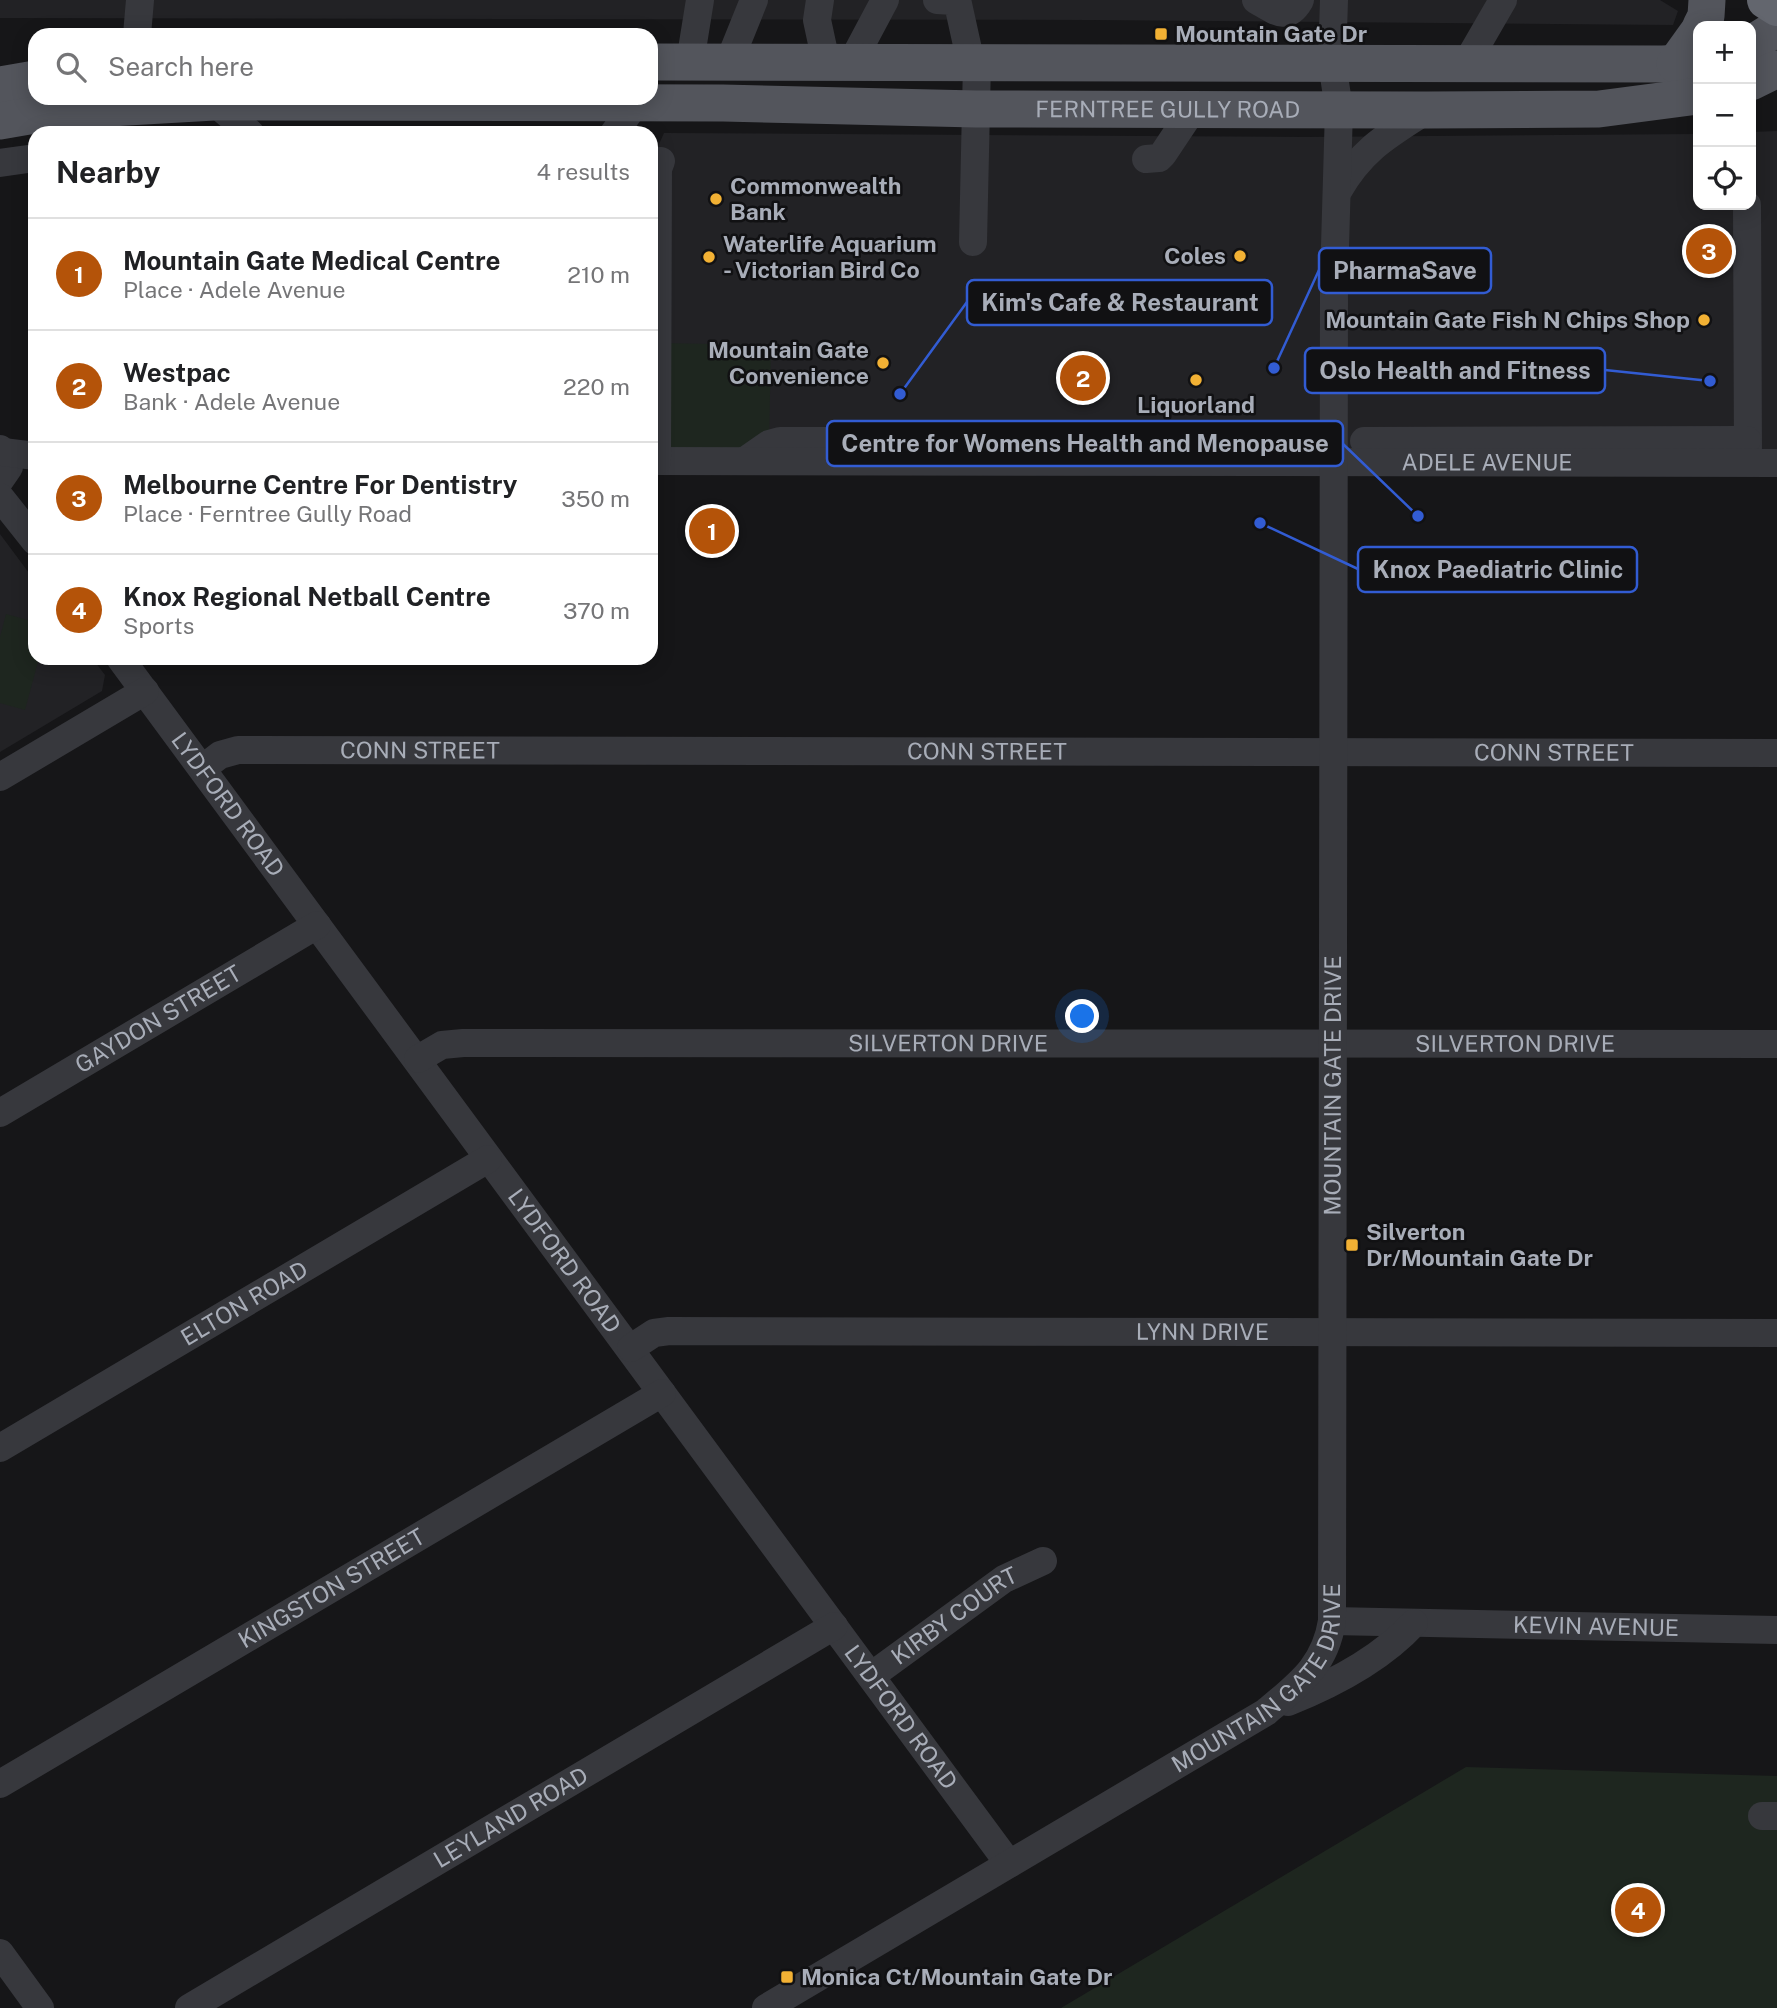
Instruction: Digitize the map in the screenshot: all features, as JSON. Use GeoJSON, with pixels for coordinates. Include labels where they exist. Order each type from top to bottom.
{"type":"FeatureCollection","features":[{"type":"Feature","properties":{"kind":"highway"},"geometry":{"type":"LineString","coordinates":[[1766,0],[1777,7]]}},
{"type":"Feature","properties":{"kind":"main road"},"geometry":{"type":"LineString","coordinates":[[1703,21],[1707,0]]}},
{"type":"Feature","properties":{"kind":"main road"},"geometry":{"type":"LineString","coordinates":[[1756,41],[1777,28]]}},
{"type":"Feature","properties":{"kind":"main road"},"geometry":{"type":"LineString","coordinates":[[1686,63],[1693,45]]}},
{"type":"Feature","properties":{"kind":"main road","name":"FERNTREE GULLY ROAD"},"geometry":{"type":"LineString","coordinates":[[658,62],[1686,63]]}},
{"type":"Feature","properties":{"kind":"main road"},"geometry":{"type":"LineString","coordinates":[[1756,80],[1777,69]]}},
{"type":"Feature","properties":{"kind":"main road"},"geometry":{"type":"LineString","coordinates":[[0,85],[28,80]]}},
{"type":"Feature","properties":{"kind":"main road"},"geometry":{"type":"LineString","coordinates":[[1756,96],[1777,97]]}},
{"type":"Feature","properties":{"kind":"main road","name":"FERNTREE GULLY ROAD"},"geometry":{"type":"LineString","coordinates":[[658,103],[976,109],[1599,109],[1693,97]]}},
{"type":"Feature","properties":{"kind":"main road","name":"FERNTREE GULLY ROAD"},"geometry":{"type":"LineString","coordinates":[[0,121],[58,111],[94,120],[132,105]]}},
{"type":"Feature","properties":{"kind":"street"},"geometry":{"type":"LineString","coordinates":[[138,28],[140,0]]}},
{"type":"Feature","properties":{"kind":"street"},"geometry":{"type":"LineString","coordinates":[[690,62],[700,0]]}},
{"type":"Feature","properties":{"kind":"street"},"geometry":{"type":"LineString","coordinates":[[729,62],[754,0]]}},
{"type":"Feature","properties":{"kind":"street"},"geometry":{"type":"LineString","coordinates":[[820,0],[817,20],[839,62],[886,0]]}},
{"type":"Feature","properties":{"kind":"street"},"geometry":{"type":"LineString","coordinates":[[937,0],[954,1],[958,4],[974,63],[976,109],[973,242]]}},
{"type":"Feature","properties":{"kind":"street"},"geometry":{"type":"LineString","coordinates":[[1256,0],[1286,13],[1295,9],[1300,0]]}},
{"type":"Feature","properties":{"kind":"street","name":"MOUNTAIN GATE DRIVE"},"geometry":{"type":"LineString","coordinates":[[766,2008],[1266,1712],[1309,1674],[1326,1647],[1332,1620],[1335,217],[1339,109],[1332,63],[1334,0]]}},
{"type":"Feature","properties":{"kind":"street"},"geometry":{"type":"LineString","coordinates":[[1466,64],[1503,0]]}},
{"type":"Feature","properties":{"kind":"street"},"geometry":{"type":"LineString","coordinates":[[217,105],[242,126]]}},
{"type":"Feature","properties":{"kind":"street"},"geometry":{"type":"LineString","coordinates":[[619,126],[635,105]]}},
{"type":"Feature","properties":{"kind":"street"},"geometry":{"type":"LineString","coordinates":[[1146,159],[1159,158],[1163,154],[1193,109]]}},
{"type":"Feature","properties":{"kind":"street"},"geometry":{"type":"LineString","coordinates":[[1338,191],[1348,173],[1368,149],[1427,110]]}},
{"type":"Feature","properties":{"kind":"street"},"geometry":{"type":"LineString","coordinates":[[0,163],[28,159]]}},
{"type":"Feature","properties":{"kind":"street"},"geometry":{"type":"LineString","coordinates":[[1747,210],[1748,452]]}},
{"type":"Feature","properties":{"kind":"street"},"geometry":{"type":"LineString","coordinates":[[1364,441],[1410,452]]}},
{"type":"Feature","properties":{"kind":"street","name":"ADELE AVENUE"},"geometry":{"type":"LineString","coordinates":[[658,461],[1334,462],[1410,452],[1748,452],[1777,463]]}},
{"type":"Feature","properties":{"kind":"street"},"geometry":{"type":"LineString","coordinates":[[4,477],[28,461]]}},
{"type":"Feature","properties":{"kind":"street"},"geometry":{"type":"LineString","coordinates":[[4,477],[28,468]]}},
{"type":"Feature","properties":{"kind":"street"},"geometry":{"type":"LineString","coordinates":[[4,477],[28,527]]}},
{"type":"Feature","properties":{"kind":"street","name":"LYDFORD ROAD"},"geometry":{"type":"LineString","coordinates":[[125,665],[1009,1864]]}},
{"type":"Feature","properties":{"kind":"street"},"geometry":{"type":"LineString","coordinates":[[0,777],[145,691]]}},
{"type":"Feature","properties":{"kind":"street","name":"CONN STREET"},"geometry":{"type":"LineString","coordinates":[[202,768],[220,755],[238,750],[1777,753]]}},
{"type":"Feature","properties":{"kind":"street","name":"GAYDON STREET"},"geometry":{"type":"LineString","coordinates":[[0,1114],[317,925]]}},
{"type":"Feature","properties":{"kind":"street","name":"SILVERTON DRIVE"},"geometry":{"type":"LineString","coordinates":[[418,1059],[432,1049],[452,1043],[1777,1044]]}},
{"type":"Feature","properties":{"kind":"street","name":"ELTON ROAD"},"geometry":{"type":"LineString","coordinates":[[0,1448],[488,1159]]}},
{"type":"Feature","properties":{"kind":"street","name":"LYNN DRIVE"},"geometry":{"type":"LineString","coordinates":[[631,1348],[654,1333],[669,1331],[1777,1334]]}},
{"type":"Feature","properties":{"kind":"street","name":"KINGSTON STREET"},"geometry":{"type":"LineString","coordinates":[[0,1784],[662,1393]]}},
{"type":"Feature","properties":{"kind":"street","name":"KIRBY COURT"},"geometry":{"type":"LineString","coordinates":[[872,1676],[1004,1578],[1043,1561]]}},
{"type":"Feature","properties":{"kind":"street","name":"KEVIN AVENUE"},"geometry":{"type":"LineString","coordinates":[[1332,1620],[1777,1630]]}},
{"type":"Feature","properties":{"kind":"street"},"geometry":{"type":"LineString","coordinates":[[1266,1712],[1322,1688],[1393,1644],[1414,1623]]}},
{"type":"Feature","properties":{"kind":"street","name":"LEYLAND ROAD"},"geometry":{"type":"LineString","coordinates":[[189,2008],[834,1626]]}},
{"type":"Feature","properties":{"kind":"street"},"geometry":{"type":"LineString","coordinates":[[0,1953],[40,2008]]}},
{"type":"Feature","properties":{"kind":"shaded area"},"geometry":{"type":"Polygon","coordinates":[[[0,0],[1660,0],[1678,11],[1673,25],[1093,20],[0,18],[0,0]]]}},
{"type":"Feature","properties":{"kind":"shaded area"},"geometry":{"type":"Polygon","coordinates":[[[1777,131],[1777,463],[658,461],[658,146],[664,133],[1305,137],[1693,134],[1693,210],[1756,210],[1756,132],[1777,131]]]}},
{"type":"Feature","properties":{"kind":"shaded area"},"geometry":{"type":"Polygon","coordinates":[[[658,343],[771,345],[769,444],[658,461],[658,343]]]}},
{"type":"Feature","properties":{"kind":"shaded area"},"geometry":{"type":"Polygon","coordinates":[[[0,534],[28,572],[28,665],[97,665],[105,675],[102,691],[0,752],[0,534]]]}},
{"type":"Feature","properties":{"kind":"shaded area"},"geometry":{"type":"Polygon","coordinates":[[[6,614],[28,620],[28,665],[37,665],[25,710],[0,703],[0,637],[6,614]]]}},
{"type":"Feature","properties":{"kind":"shaded area"},"geometry":{"type":"Polygon","coordinates":[[[1466,1767],[1777,1776],[1777,2008],[1061,2008],[1466,1767]]]}},
{"type":"Feature","properties":{"kind":"place","name":"Mountain Gate Dr"},"geometry":{"type":"Point","coordinates":[1161,34]}},
{"type":"Feature","properties":{"kind":"place","name":"Commonwealth Bank"},"geometry":{"type":"Point","coordinates":[716,199]}},
{"type":"Feature","properties":{"kind":"place","name":"Melbourne Centre For Dentistry"},"geometry":{"type":"Point","coordinates":[1709,251]}},
{"type":"Feature","properties":{"kind":"place","name":"Coles"},"geometry":{"type":"Point","coordinates":[1240,256]}},
{"type":"Feature","properties":{"kind":"place","name":"Waterlife Aquarium - Victorian Bird Co"},"geometry":{"type":"Point","coordinates":[709,257]}},
{"type":"Feature","properties":{"kind":"place","name":"Mountain Gate Fish N Chips Shop"},"geometry":{"type":"Point","coordinates":[1704,320]}},
{"type":"Feature","properties":{"kind":"place","name":"Mountain Gate Convenience"},"geometry":{"type":"Point","coordinates":[883,363]}},
{"type":"Feature","properties":{"kind":"place","name":"PharmaSave"},"geometry":{"type":"Point","coordinates":[1274,368]}},
{"type":"Feature","properties":{"kind":"place","name":"Westpac"},"geometry":{"type":"Point","coordinates":[1083,378]}},
{"type":"Feature","properties":{"kind":"place","name":"Liquorland"},"geometry":{"type":"Point","coordinates":[1196,380]}},
{"type":"Feature","properties":{"kind":"place","name":"Oslo Health and Fitness"},"geometry":{"type":"Point","coordinates":[1710,381]}},
{"type":"Feature","properties":{"kind":"place","name":"Kim's Cafe & Restaurant"},"geometry":{"type":"Point","coordinates":[900,394]}},
{"type":"Feature","properties":{"kind":"place","name":"Centre for Womens Health and Menopause"},"geometry":{"type":"Point","coordinates":[1418,516]}},
{"type":"Feature","properties":{"kind":"place","name":"Knox Paediatric Clinic"},"geometry":{"type":"Point","coordinates":[1260,523]}},
{"type":"Feature","properties":{"kind":"place","name":"Mountain Gate Medical Centre"},"geometry":{"type":"Point","coordinates":[712,531]}},
{"type":"Feature","properties":{"kind":"place","name":"Silverton Dr/Mountain Gate Dr"},"geometry":{"type":"Point","coordinates":[1352,1245]}},
{"type":"Feature","properties":{"kind":"place","name":"Knox Regional Netball Centre"},"geometry":{"type":"Point","coordinates":[1638,1910]}},
{"type":"Feature","properties":{"kind":"place","name":"Monica Ct/Mountain Gate Dr"},"geometry":{"type":"Point","coordinates":[787,1977]}}]}
